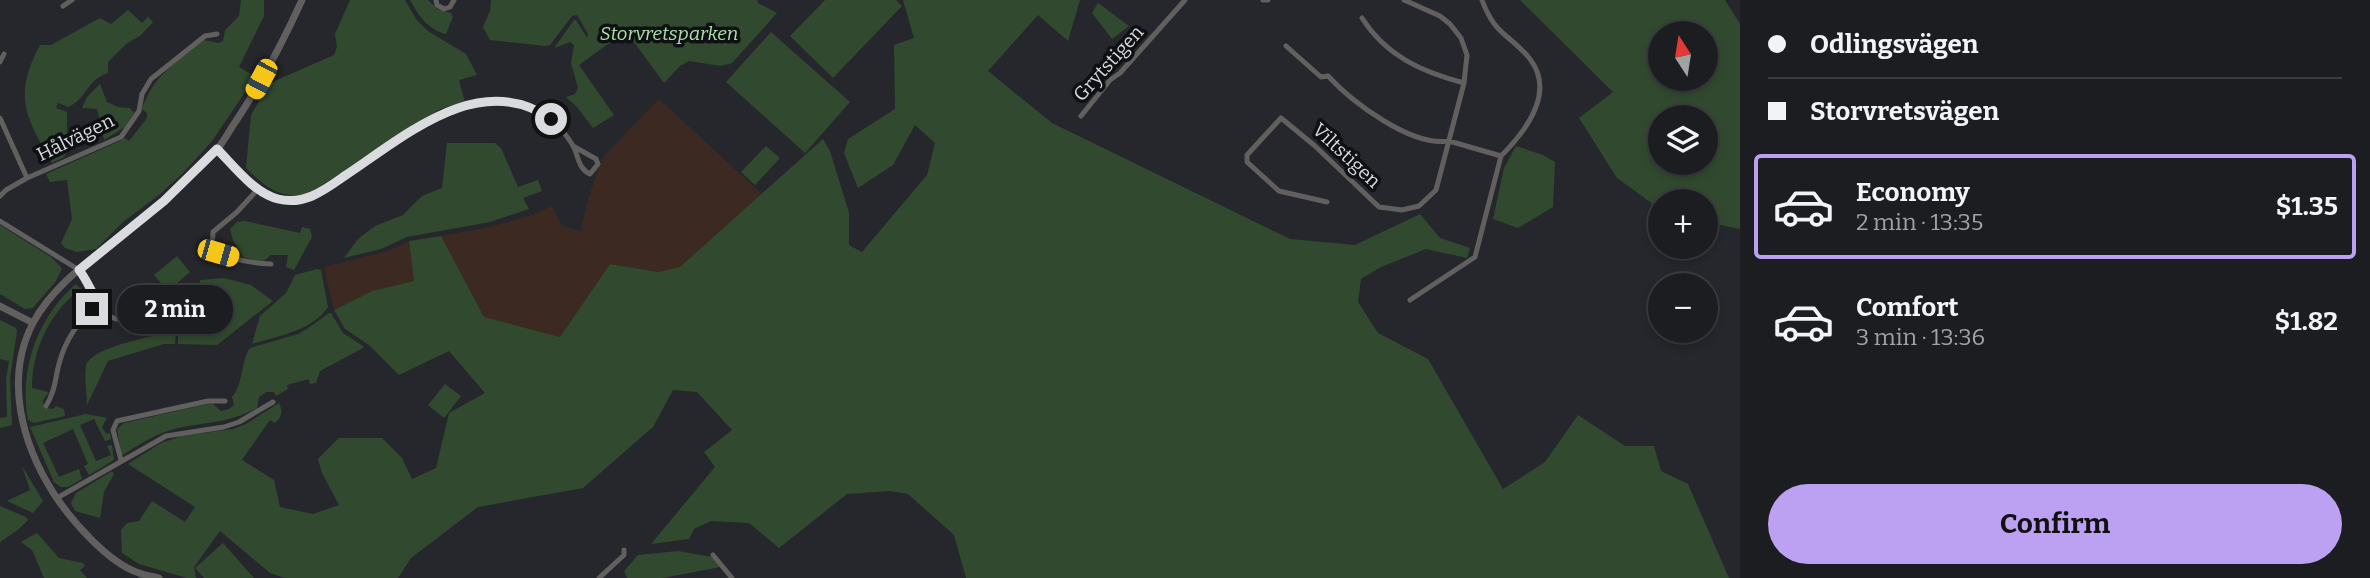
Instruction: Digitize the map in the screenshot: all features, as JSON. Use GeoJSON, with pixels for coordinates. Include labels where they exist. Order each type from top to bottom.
{"type":"FeatureCollection","features":[{"type":"Feature","properties":{"kind":"street"},"geometry":{"type":"LineString","coordinates":[[64,6],[72,0]]}},
{"type":"Feature","properties":{"kind":"street"},"geometry":{"type":"LineString","coordinates":[[159,578],[138,573],[110,555],[71,517],[57,498],[37,463],[20,412],[22,359],[33,323],[61,287],[164,201],[217,149],[251,98],[302,0]]}},
{"type":"Feature","properties":{"kind":"street"},"geometry":{"type":"LineString","coordinates":[[436,0],[444,9],[450,7],[454,0]]}},
{"type":"Feature","properties":{"kind":"street","name":"Grytstigen"},"geometry":{"type":"LineString","coordinates":[[1081,116],[1110,80],[1120,73],[1185,0]]}},
{"type":"Feature","properties":{"kind":"street","name":"Viltstigen"},"geometry":{"type":"LineString","coordinates":[[1327,202],[1279,191],[1247,162],[1247,155],[1281,118],[1315,146],[1379,207],[1402,210],[1419,206],[1437,190],[1464,83],[1466,55],[1457,31],[1440,16],[1404,0]]}},
{"type":"Feature","properties":{"kind":"street"},"geometry":{"type":"LineString","coordinates":[[1410,300],[1475,257],[1501,156],[1522,132],[1536,109],[1539,87],[1530,59],[1493,25],[1482,0]]}},
{"type":"Feature","properties":{"kind":"street"},"geometry":{"type":"LineString","coordinates":[[1362,18],[1371,31],[1416,66],[1431,74],[1464,83]]}},
{"type":"Feature","properties":{"kind":"street","name":"Hålvägen"},"geometry":{"type":"LineString","coordinates":[[0,196],[27,178],[121,136],[139,111],[142,94],[151,79],[205,36],[217,34]]}},
{"type":"Feature","properties":{"kind":"street"},"geometry":{"type":"LineString","coordinates":[[1286,47],[1321,77],[1328,76],[1362,107],[1398,128],[1441,142],[1449,141],[1501,156]]}},
{"type":"Feature","properties":{"kind":"street"},"geometry":{"type":"LineString","coordinates":[[0,62],[4,54]]}},
{"type":"Feature","properties":{"kind":"street"},"geometry":{"type":"LineString","coordinates":[[217,149],[258,189],[282,200],[296,200],[314,195],[439,115],[494,100],[522,103],[553,121],[573,146],[580,168],[590,174],[598,164],[596,159],[573,146]]}},
{"type":"Feature","properties":{"kind":"street","name":"Hålvägen"},"geometry":{"type":"LineString","coordinates":[[0,118],[27,178]]}},
{"type":"Feature","properties":{"kind":"street"},"geometry":{"type":"LineString","coordinates":[[258,189],[237,212],[213,232],[212,246],[218,253],[271,264]]}},
{"type":"Feature","properties":{"kind":"street"},"geometry":{"type":"LineString","coordinates":[[0,221],[79,270],[91,286],[92,294],[109,316],[116,320],[137,315],[158,296]]}},
{"type":"Feature","properties":{"kind":"street"},"geometry":{"type":"LineString","coordinates":[[46,406],[53,395],[60,359],[70,337],[99,303]]}},
{"type":"Feature","properties":{"kind":"street"},"geometry":{"type":"LineString","coordinates":[[0,306],[33,323]]}},
{"type":"Feature","properties":{"kind":"street"},"geometry":{"type":"LineString","coordinates":[[121,460],[113,430],[117,421],[208,401],[225,401]]}},
{"type":"Feature","properties":{"kind":"street"},"geometry":{"type":"LineString","coordinates":[[57,498],[166,436],[224,427],[239,422],[273,402]]}},
{"type":"Feature","properties":{"kind":"street"},"geometry":{"type":"LineString","coordinates":[[599,578],[624,555],[624,550]]}},
{"type":"Feature","properties":{"kind":"street"},"geometry":{"type":"LineString","coordinates":[[713,555],[732,578]]}},
{"type":"Feature","properties":{"kind":"shaded area"},"geometry":{"type":"Polygon","coordinates":[[[659,99],[763,195],[680,267],[658,272],[610,264],[560,337],[484,317],[441,236],[490,227],[532,215],[552,206],[562,226],[581,231],[602,158],[659,99]]]}},
{"type":"Feature","properties":{"kind":"shaded area"},"geometry":{"type":"Polygon","coordinates":[[[409,241],[414,281],[372,291],[334,310],[324,267],[388,251],[409,241]]]}},
{"type":"Feature","properties":{"kind":"green space"},"geometry":{"type":"Polygon","coordinates":[[[241,0],[264,0],[264,16],[239,67],[253,75],[250,85],[212,141],[184,172],[123,222],[96,249],[77,252],[65,248],[61,243],[72,219],[67,180],[50,182],[46,174],[124,138],[129,141],[147,118],[147,113],[142,109],[160,78],[204,40],[218,43],[223,41],[225,30],[239,16],[241,0]]]}},
{"type":"Feature","properties":{"kind":"green space"},"geometry":{"type":"Polygon","coordinates":[[[350,0],[405,0],[416,19],[428,31],[466,54],[477,75],[459,80],[465,102],[440,109],[310,193],[282,194],[260,181],[246,168],[251,115],[270,83],[334,55],[337,47],[335,34],[350,0]]]}},
{"type":"Feature","properties":{"kind":"green space"},"geometry":{"type":"Polygon","coordinates":[[[410,0],[428,0],[438,10],[451,13],[453,17],[446,34],[424,21],[410,0]]]}},
{"type":"Feature","properties":{"kind":"green space","name":"Storvretsparken"},"geometry":{"type":"Polygon","coordinates":[[[491,0],[757,0],[777,13],[732,63],[721,66],[689,61],[680,66],[664,83],[626,31],[579,65],[614,115],[593,128],[566,97],[575,94],[578,88],[571,63],[574,45],[570,42],[554,48],[574,20],[587,38],[588,34],[577,15],[572,16],[550,45],[490,40],[483,27],[490,11],[491,0]]]}},
{"type":"Feature","properties":{"kind":"green space"},"geometry":{"type":"Polygon","coordinates":[[[825,0],[896,0],[902,6],[833,78],[790,36],[825,0]]]}},
{"type":"Feature","properties":{"kind":"green space"},"geometry":{"type":"Polygon","coordinates":[[[903,0],[1080,0],[1068,41],[1038,15],[988,71],[1052,123],[1290,239],[1355,245],[1420,214],[1440,238],[1470,248],[1467,258],[1426,249],[1381,267],[1361,279],[1358,302],[1378,333],[1428,359],[1503,489],[1545,462],[1578,415],[1625,446],[1654,446],[1661,471],[1688,484],[1729,578],[966,578],[954,535],[908,494],[890,491],[847,494],[779,548],[749,523],[711,521],[694,529],[689,539],[651,544],[715,467],[704,452],[732,430],[697,392],[673,390],[653,427],[583,488],[478,507],[411,558],[398,578],[285,578],[270,573],[220,531],[194,567],[196,578],[187,578],[139,564],[122,553],[121,530],[127,523],[139,521],[152,501],[185,522],[195,507],[128,464],[161,443],[182,436],[233,429],[246,424],[279,403],[279,418],[275,423],[270,420],[242,460],[274,480],[280,507],[313,514],[339,505],[322,473],[318,459],[339,438],[382,438],[402,458],[412,479],[436,468],[449,413],[485,393],[449,351],[399,375],[369,345],[345,329],[334,310],[372,291],[414,281],[409,241],[441,236],[484,317],[560,337],[610,264],[658,272],[680,267],[823,139],[830,151],[849,213],[849,245],[862,252],[927,175],[935,143],[915,125],[893,165],[858,188],[844,153],[848,139],[895,109],[894,45],[914,38],[903,0]]]}},
{"type":"Feature","properties":{"kind":"green space"},"geometry":{"type":"Polygon","coordinates":[[[1520,0],[1725,0],[1740,24],[1740,229],[1718,224],[1718,189],[1648,189],[1648,201],[1617,178],[1579,118],[1613,92],[1520,0]]]}},
{"type":"Feature","properties":{"kind":"green space"},"geometry":{"type":"Polygon","coordinates":[[[1098,3],[1129,26],[1112,39],[1092,13],[1098,3]]]}},
{"type":"Feature","properties":{"kind":"green space"},"geometry":{"type":"Polygon","coordinates":[[[128,10],[142,23],[148,17],[153,22],[108,62],[108,73],[95,80],[79,100],[68,107],[58,103],[56,108],[67,112],[67,153],[52,163],[35,132],[26,106],[27,78],[40,45],[51,45],[100,18],[111,24],[128,10]]]}},
{"type":"Feature","properties":{"kind":"green space"},"geometry":{"type":"Polygon","coordinates":[[[771,32],[850,102],[805,153],[726,82],[771,32]]]}},
{"type":"Feature","properties":{"kind":"green space"},"geometry":{"type":"Polygon","coordinates":[[[100,84],[107,102],[130,108],[134,113],[125,127],[104,140],[97,109],[82,108],[87,97],[100,84]]]}},
{"type":"Feature","properties":{"kind":"green space"},"geometry":{"type":"Polygon","coordinates":[[[447,143],[495,143],[501,148],[518,187],[538,180],[542,191],[523,198],[529,209],[490,222],[407,237],[381,249],[344,258],[358,239],[375,226],[403,215],[422,196],[442,188],[447,143]]]}},
{"type":"Feature","properties":{"kind":"green space"},"geometry":{"type":"Polygon","coordinates":[[[766,146],[780,158],[755,185],[741,172],[766,146]]]}},
{"type":"Feature","properties":{"kind":"green space"},"geometry":{"type":"Polygon","coordinates":[[[1516,146],[1555,162],[1553,207],[1518,228],[1493,219],[1504,168],[1516,146]]]}},
{"type":"Feature","properties":{"kind":"green space"},"geometry":{"type":"Polygon","coordinates":[[[245,221],[300,233],[302,227],[310,229],[312,237],[294,270],[286,267],[288,255],[271,255],[262,262],[243,257],[230,229],[237,222],[245,221]]]}},
{"type":"Feature","properties":{"kind":"green space"},"geometry":{"type":"Polygon","coordinates":[[[0,225],[51,257],[62,268],[56,281],[33,308],[25,309],[0,294],[0,225]]]}},
{"type":"Feature","properties":{"kind":"green space"},"geometry":{"type":"Polygon","coordinates":[[[177,256],[190,272],[168,291],[154,275],[177,256]]]}},
{"type":"Feature","properties":{"kind":"green space"},"geometry":{"type":"Polygon","coordinates":[[[321,270],[328,307],[313,322],[294,332],[252,344],[260,316],[286,293],[295,275],[321,270]]]}},
{"type":"Feature","properties":{"kind":"green space"},"geometry":{"type":"Polygon","coordinates":[[[224,278],[251,285],[273,301],[217,345],[178,344],[178,327],[182,314],[200,299],[200,280],[224,278]]]}},
{"type":"Feature","properties":{"kind":"green space"},"geometry":{"type":"Polygon","coordinates":[[[76,284],[83,291],[80,295],[77,292],[67,301],[50,323],[39,348],[33,374],[32,388],[49,392],[43,400],[44,408],[53,409],[56,406],[64,409],[65,416],[34,423],[28,420],[26,382],[34,346],[51,312],[76,284]]]}},
{"type":"Feature","properties":{"kind":"green space"},"geometry":{"type":"Polygon","coordinates":[[[329,313],[343,333],[363,348],[320,371],[316,383],[310,384],[309,379],[287,385],[288,389],[276,396],[274,392],[266,392],[259,397],[257,408],[247,413],[170,430],[123,455],[121,453],[117,429],[124,423],[212,403],[221,411],[229,409],[234,405],[232,397],[250,348],[298,334],[329,313]]]}},
{"type":"Feature","properties":{"kind":"green space"},"geometry":{"type":"Polygon","coordinates":[[[0,320],[17,331],[10,378],[12,425],[0,428],[0,418],[7,417],[6,379],[9,361],[0,359],[0,320]]]}},
{"type":"Feature","properties":{"kind":"green space"},"geometry":{"type":"Polygon","coordinates":[[[176,330],[175,344],[164,344],[108,361],[87,405],[85,371],[91,359],[112,347],[176,330]]]}},
{"type":"Feature","properties":{"kind":"green space"},"geometry":{"type":"Polygon","coordinates":[[[445,384],[461,396],[444,418],[428,405],[445,384]]]}},
{"type":"Feature","properties":{"kind":"green space"},"geometry":{"type":"Polygon","coordinates":[[[86,414],[107,418],[102,427],[106,434],[110,433],[111,439],[105,441],[94,419],[80,425],[96,461],[111,455],[107,446],[112,445],[114,460],[89,475],[84,466],[88,464],[73,429],[43,443],[59,477],[79,469],[82,479],[68,487],[61,487],[54,482],[30,427],[86,414]]]}},
{"type":"Feature","properties":{"kind":"green space"},"geometry":{"type":"Polygon","coordinates":[[[22,466],[43,501],[33,513],[7,501],[30,490],[22,466]]]}},
{"type":"Feature","properties":{"kind":"green space"},"geometry":{"type":"Polygon","coordinates":[[[112,471],[114,474],[104,492],[100,518],[75,511],[71,503],[76,493],[112,471]]]}},
{"type":"Feature","properties":{"kind":"green space"},"geometry":{"type":"Polygon","coordinates":[[[0,506],[28,520],[0,542],[0,506]]]}},
{"type":"Feature","properties":{"kind":"green space"},"geometry":{"type":"Polygon","coordinates":[[[37,533],[59,558],[83,563],[85,566],[80,570],[87,578],[44,578],[32,550],[21,542],[37,533]]]}},
{"type":"Feature","properties":{"kind":"green space"},"geometry":{"type":"Polygon","coordinates":[[[223,543],[254,578],[204,578],[195,568],[223,543]]]}},
{"type":"Feature","properties":{"kind":"green space"},"geometry":{"type":"Polygon","coordinates":[[[678,551],[712,557],[720,567],[663,578],[627,578],[624,571],[638,555],[678,551]]]}},
{"type":"Feature","properties":{"kind":"route"},"geometry":{"type":"LineString","coordinates":[[92,309],[99,303],[79,270],[164,201],[217,149],[258,189],[282,200],[296,200],[321,192],[419,127],[453,110],[504,100],[522,103],[551,119]]}}]}
